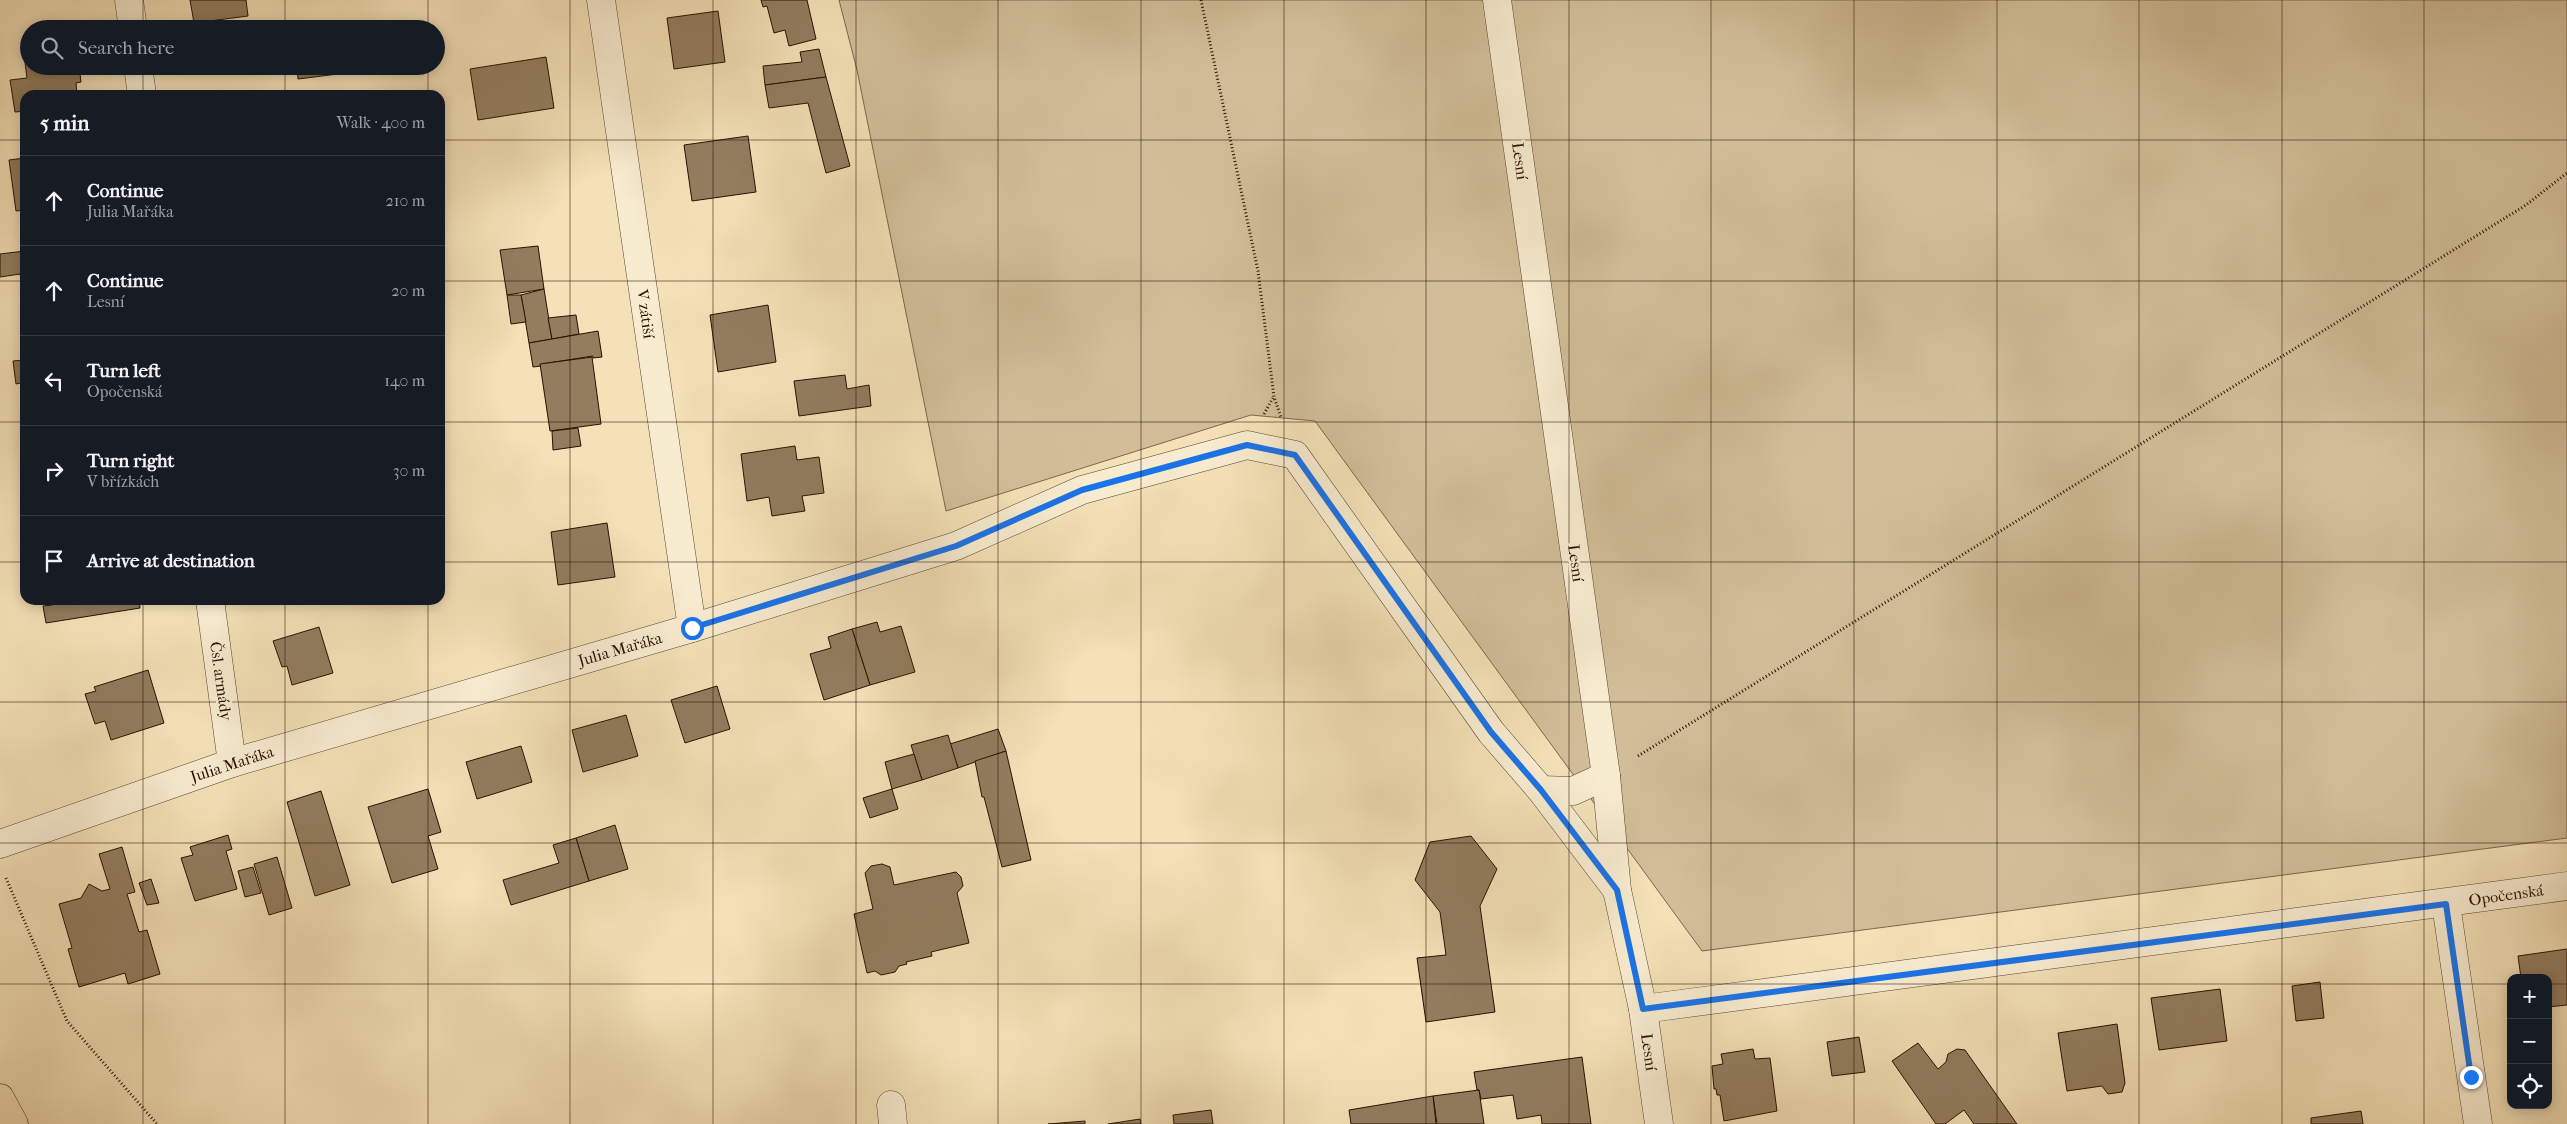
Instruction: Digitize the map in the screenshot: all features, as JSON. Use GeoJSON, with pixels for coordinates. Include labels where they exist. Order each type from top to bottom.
{"type":"FeatureCollection","features":[{"type":"Feature","properties":{"kind":"highway"},"geometry":{"type":"LineString","coordinates":[[0,1098],[14,1124]]}},
{"type":"Feature","properties":{"kind":"street"},"geometry":{"type":"LineString","coordinates":[[129,0],[132,20]]}},
{"type":"Feature","properties":{"kind":"street","name":"V zátiší"},"geometry":{"type":"LineString","coordinates":[[600,0],[692,628]]}},
{"type":"Feature","properties":{"kind":"street","name":"Lesní"},"geometry":{"type":"LineString","coordinates":[[1497,0],[1606,776],[1617,890],[1643,1009],[1659,1124]]}},
{"type":"Feature","properties":{"kind":"street"},"geometry":{"type":"LineString","coordinates":[[139,75],[141,90]]}},
{"type":"Feature","properties":{"kind":"street","name":"Julia Mařáka"},"geometry":{"type":"LineString","coordinates":[[0,844],[232,763],[692,628],[956,546],[1082,490],[1247,445],[1295,455]]}},
{"type":"Feature","properties":{"kind":"street"},"geometry":{"type":"LineString","coordinates":[[1295,455],[1491,732],[1541,790],[1617,890]]}},
{"type":"Feature","properties":{"kind":"street","name":"Čsl. armády"},"geometry":{"type":"LineString","coordinates":[[211,605],[232,763]]}},
{"type":"Feature","properties":{"kind":"street"},"geometry":{"type":"LineString","coordinates":[[1541,790],[1573,791],[1606,776]]}},
{"type":"Feature","properties":{"kind":"street","name":"Opočenská"},"geometry":{"type":"LineString","coordinates":[[1643,1009],[2446,904],[2567,886]]}},
{"type":"Feature","properties":{"kind":"street"},"geometry":{"type":"LineString","coordinates":[[2446,904],[2478,1124]]}},
{"type":"Feature","properties":{"kind":"path"},"geometry":{"type":"LineString","coordinates":[[1201,0],[1258,272],[1274,397],[1295,455]]}},
{"type":"Feature","properties":{"kind":"path"},"geometry":{"type":"LineString","coordinates":[[1606,776],[2526,205],[2567,173]]}},
{"type":"Feature","properties":{"kind":"path"},"geometry":{"type":"LineString","coordinates":[[4,872],[67,1021],[157,1124]]}},
{"type":"Feature","properties":{"kind":"shaded area"},"geometry":{"type":"Polygon","coordinates":[[[839,0],[2567,0],[2567,838],[1702,951],[1315,421],[1251,415],[946,511],[857,70],[839,0]]]}},
{"type":"Feature","properties":{"kind":"building"},"geometry":{"type":"Polygon","coordinates":[[[190,0],[246,0],[248,16],[217,20],[193,20],[190,0]]]}},
{"type":"Feature","properties":{"kind":"building"},"geometry":{"type":"Polygon","coordinates":[[[761,0],[807,0],[816,39],[789,46],[785,30],[774,33],[767,6],[763,7],[761,0]]]}},
{"type":"Feature","properties":{"kind":"building"},"geometry":{"type":"Polygon","coordinates":[[[718,11],[725,62],[674,69],[667,18],[718,11]]]}},
{"type":"Feature","properties":{"kind":"building"},"geometry":{"type":"Polygon","coordinates":[[[819,49],[826,77],[765,85],[763,66],[802,62],[800,52],[819,49]]]}},
{"type":"Feature","properties":{"kind":"building"},"geometry":{"type":"Polygon","coordinates":[[[546,57],[554,108],[478,120],[470,69],[546,57]]]}},
{"type":"Feature","properties":{"kind":"building"},"geometry":{"type":"Polygon","coordinates":[[[27,75],[80,75],[81,82],[76,83],[77,90],[20,90],[20,112],[15,112],[10,80],[27,78],[27,75]]]}},
{"type":"Feature","properties":{"kind":"building"},"geometry":{"type":"Polygon","coordinates":[[[298,75],[330,75],[298,79],[298,75]]]}},
{"type":"Feature","properties":{"kind":"building"},"geometry":{"type":"Polygon","coordinates":[[[826,77],[850,166],[826,173],[808,103],[769,108],[765,85],[826,77]]]}},
{"type":"Feature","properties":{"kind":"building"},"geometry":{"type":"Polygon","coordinates":[[[748,136],[756,192],[692,201],[684,145],[748,136]]]}},
{"type":"Feature","properties":{"kind":"building"},"geometry":{"type":"Polygon","coordinates":[[[20,159],[20,211],[16,211],[9,160],[20,159]]]}},
{"type":"Feature","properties":{"kind":"building"},"geometry":{"type":"Polygon","coordinates":[[[538,246],[544,289],[507,295],[500,250],[538,246]]]}},
{"type":"Feature","properties":{"kind":"building"},"geometry":{"type":"Polygon","coordinates":[[[20,252],[20,274],[0,277],[0,254],[20,252]]]}},
{"type":"Feature","properties":{"kind":"building"},"geometry":{"type":"Polygon","coordinates":[[[544,289],[552,339],[529,343],[521,295],[544,289]]]}},
{"type":"Feature","properties":{"kind":"building"},"geometry":{"type":"Polygon","coordinates":[[[507,295],[521,295],[526,322],[511,324],[507,295]]]}},
{"type":"Feature","properties":{"kind":"building"},"geometry":{"type":"Polygon","coordinates":[[[768,305],[776,362],[718,372],[710,315],[768,305]]]}},
{"type":"Feature","properties":{"kind":"building"},"geometry":{"type":"Polygon","coordinates":[[[576,315],[579,334],[552,339],[548,318],[576,315]]]}},
{"type":"Feature","properties":{"kind":"building"},"geometry":{"type":"Polygon","coordinates":[[[598,331],[602,357],[593,358],[593,356],[533,367],[529,343],[598,331]]]}},
{"type":"Feature","properties":{"kind":"building"},"geometry":{"type":"Polygon","coordinates":[[[592,357],[601,424],[550,431],[540,364],[592,357]]]}},
{"type":"Feature","properties":{"kind":"building"},"geometry":{"type":"Polygon","coordinates":[[[20,360],[20,383],[16,384],[13,361],[20,360]]]}},
{"type":"Feature","properties":{"kind":"building"},"geometry":{"type":"Polygon","coordinates":[[[845,375],[847,389],[869,385],[871,406],[799,416],[794,381],[845,375]]]}},
{"type":"Feature","properties":{"kind":"building"},"geometry":{"type":"Polygon","coordinates":[[[578,428],[581,446],[553,450],[552,431],[578,428]]]}},
{"type":"Feature","properties":{"kind":"building"},"geometry":{"type":"Polygon","coordinates":[[[795,446],[797,460],[819,457],[824,493],[802,496],[805,511],[772,516],[769,497],[747,501],[741,454],[795,446]]]}},
{"type":"Feature","properties":{"kind":"building"},"geometry":{"type":"Polygon","coordinates":[[[607,523],[615,577],[558,585],[551,532],[607,523]]]}},
{"type":"Feature","properties":{"kind":"building"},"geometry":{"type":"Polygon","coordinates":[[[140,605],[140,608],[46,623],[43,606],[140,605]]]}},
{"type":"Feature","properties":{"kind":"building"},"geometry":{"type":"Polygon","coordinates":[[[877,622],[880,632],[901,626],[915,672],[870,685],[852,629],[877,622]]]}},
{"type":"Feature","properties":{"kind":"building"},"geometry":{"type":"Polygon","coordinates":[[[319,627],[333,673],[292,685],[287,666],[282,667],[273,641],[319,627]]]}},
{"type":"Feature","properties":{"kind":"building"},"geometry":{"type":"Polygon","coordinates":[[[852,629],[870,685],[824,700],[810,654],[831,648],[828,637],[852,629]]]}},
{"type":"Feature","properties":{"kind":"building"},"geometry":{"type":"Polygon","coordinates":[[[148,670],[164,723],[111,740],[105,721],[95,724],[85,694],[96,691],[94,687],[148,670]]]}},
{"type":"Feature","properties":{"kind":"building"},"geometry":{"type":"Polygon","coordinates":[[[717,686],[730,729],[685,743],[671,700],[717,686]]]}},
{"type":"Feature","properties":{"kind":"building"},"geometry":{"type":"Polygon","coordinates":[[[626,715],[638,756],[583,772],[572,730],[626,715]]]}},
{"type":"Feature","properties":{"kind":"building"},"geometry":{"type":"Polygon","coordinates":[[[998,729],[1006,751],[958,768],[950,744],[998,729]]]}},
{"type":"Feature","properties":{"kind":"building"},"geometry":{"type":"Polygon","coordinates":[[[948,735],[958,768],[922,780],[911,745],[948,735]]]}},
{"type":"Feature","properties":{"kind":"building"},"geometry":{"type":"Polygon","coordinates":[[[521,746],[532,782],[477,799],[466,762],[521,746]]]}},
{"type":"Feature","properties":{"kind":"building"},"geometry":{"type":"Polygon","coordinates":[[[1006,751],[1031,860],[1002,867],[984,797],[982,797],[975,761],[1006,751]]]}},
{"type":"Feature","properties":{"kind":"building"},"geometry":{"type":"Polygon","coordinates":[[[914,754],[922,780],[892,789],[885,762],[914,754]]]}},
{"type":"Feature","properties":{"kind":"building"},"geometry":{"type":"Polygon","coordinates":[[[428,789],[441,832],[428,836],[438,869],[392,883],[368,807],[428,789]]]}},
{"type":"Feature","properties":{"kind":"building"},"geometry":{"type":"Polygon","coordinates":[[[892,789],[898,809],[870,818],[863,798],[892,789]]]}},
{"type":"Feature","properties":{"kind":"building"},"geometry":{"type":"Polygon","coordinates":[[[321,791],[350,885],[315,896],[287,802],[321,791]]]}},
{"type":"Feature","properties":{"kind":"building"},"geometry":{"type":"Polygon","coordinates":[[[615,825],[628,869],[589,881],[576,838],[615,825]]]}},
{"type":"Feature","properties":{"kind":"building"},"geometry":{"type":"Polygon","coordinates":[[[228,835],[232,849],[226,851],[237,889],[195,901],[181,858],[193,855],[190,847],[228,835]]]}},
{"type":"Feature","properties":{"kind":"building"},"geometry":{"type":"Polygon","coordinates":[[[1471,836],[1497,869],[1480,906],[1495,1012],[1426,1022],[1417,958],[1446,955],[1440,912],[1415,880],[1430,842],[1471,836]]]}},
{"type":"Feature","properties":{"kind":"building"},"geometry":{"type":"Polygon","coordinates":[[[576,838],[589,881],[511,905],[503,880],[559,863],[553,845],[576,838]]]}},
{"type":"Feature","properties":{"kind":"building"},"geometry":{"type":"Polygon","coordinates":[[[122,847],[135,892],[127,894],[139,932],[147,930],[160,974],[128,984],[125,973],[79,987],[68,949],[72,948],[59,904],[81,898],[89,884],[102,891],[110,889],[99,854],[122,847]]]}},
{"type":"Feature","properties":{"kind":"building"},"geometry":{"type":"Polygon","coordinates":[[[277,857],[292,908],[269,915],[254,864],[277,857]]]}},
{"type":"Feature","properties":{"kind":"building"},"geometry":{"type":"Polygon","coordinates":[[[882,864],[890,867],[894,885],[956,872],[961,877],[963,886],[957,893],[969,943],[931,952],[932,956],[906,962],[907,964],[899,966],[895,972],[881,975],[875,971],[867,973],[854,914],[873,909],[865,873],[871,866],[882,864]]]}},
{"type":"Feature","properties":{"kind":"building"},"geometry":{"type":"Polygon","coordinates":[[[253,867],[261,893],[245,897],[238,871],[253,867]]]}},
{"type":"Feature","properties":{"kind":"building"},"geometry":{"type":"Polygon","coordinates":[[[151,879],[159,903],[147,905],[139,883],[151,879]]]}},
{"type":"Feature","properties":{"kind":"building"},"geometry":{"type":"Polygon","coordinates":[[[2567,949],[2567,1005],[2552,1007],[2552,974],[2520,974],[2518,956],[2567,949]]]}},
{"type":"Feature","properties":{"kind":"building"},"geometry":{"type":"Polygon","coordinates":[[[2320,982],[2324,1018],[2296,1021],[2292,986],[2320,982]]]}},
{"type":"Feature","properties":{"kind":"building"},"geometry":{"type":"Polygon","coordinates":[[[2220,989],[2227,1041],[2159,1050],[2151,998],[2220,989]]]}},
{"type":"Feature","properties":{"kind":"building"},"geometry":{"type":"Polygon","coordinates":[[[2117,1024],[2125,1083],[2122,1092],[2108,1094],[2102,1086],[2067,1091],[2058,1033],[2117,1024]]]}},
{"type":"Feature","properties":{"kind":"building"},"geometry":{"type":"Polygon","coordinates":[[[1859,1037],[1865,1072],[1832,1076],[1827,1042],[1859,1037]]]}},
{"type":"Feature","properties":{"kind":"building"},"geometry":{"type":"Polygon","coordinates":[[[1918,1043],[1938,1069],[1946,1062],[1948,1054],[1957,1049],[1965,1050],[2017,1124],[1974,1124],[1964,1110],[1945,1124],[1936,1124],[1892,1061],[1918,1043]]]}},
{"type":"Feature","properties":{"kind":"building"},"geometry":{"type":"Polygon","coordinates":[[[1753,1049],[1755,1059],[1770,1058],[1777,1111],[1724,1121],[1720,1095],[1717,1095],[1716,1089],[1714,1089],[1712,1066],[1723,1064],[1721,1054],[1753,1049]]]}},
{"type":"Feature","properties":{"kind":"building"},"geometry":{"type":"Polygon","coordinates":[[[1582,1057],[1591,1124],[1542,1124],[1541,1115],[1517,1119],[1513,1095],[1481,1099],[1479,1090],[1477,1090],[1474,1072],[1582,1057]]]}},
{"type":"Feature","properties":{"kind":"building"},"geometry":{"type":"Polygon","coordinates":[[[1479,1090],[1484,1124],[1437,1124],[1433,1096],[1479,1090]]]}},
{"type":"Feature","properties":{"kind":"building"},"geometry":{"type":"Polygon","coordinates":[[[1433,1096],[1436,1124],[1351,1124],[1349,1110],[1433,1096]]]}},
{"type":"Feature","properties":{"kind":"building"},"geometry":{"type":"Polygon","coordinates":[[[1211,1110],[1213,1124],[1174,1124],[1173,1115],[1211,1110]]]}},
{"type":"Feature","properties":{"kind":"building"},"geometry":{"type":"Polygon","coordinates":[[[2361,1111],[2363,1124],[2311,1124],[2311,1118],[2361,1111]]]}},
{"type":"Feature","properties":{"kind":"building"},"geometry":{"type":"Polygon","coordinates":[[[1140,1119],[1141,1124],[1108,1124],[1140,1119]]]}},
{"type":"Feature","properties":{"kind":"building"},"geometry":{"type":"Polygon","coordinates":[[[1085,1121],[1085,1124],[1048,1124],[1085,1121]]]}},
{"type":"Feature","properties":{"kind":"route"},"geometry":{"type":"LineString","coordinates":[[692,628],[956,546],[1082,490],[1247,445],[1295,455],[1491,732],[1541,790],[1617,890],[1643,1009],[2446,904],[2471,1077]]}}]}
